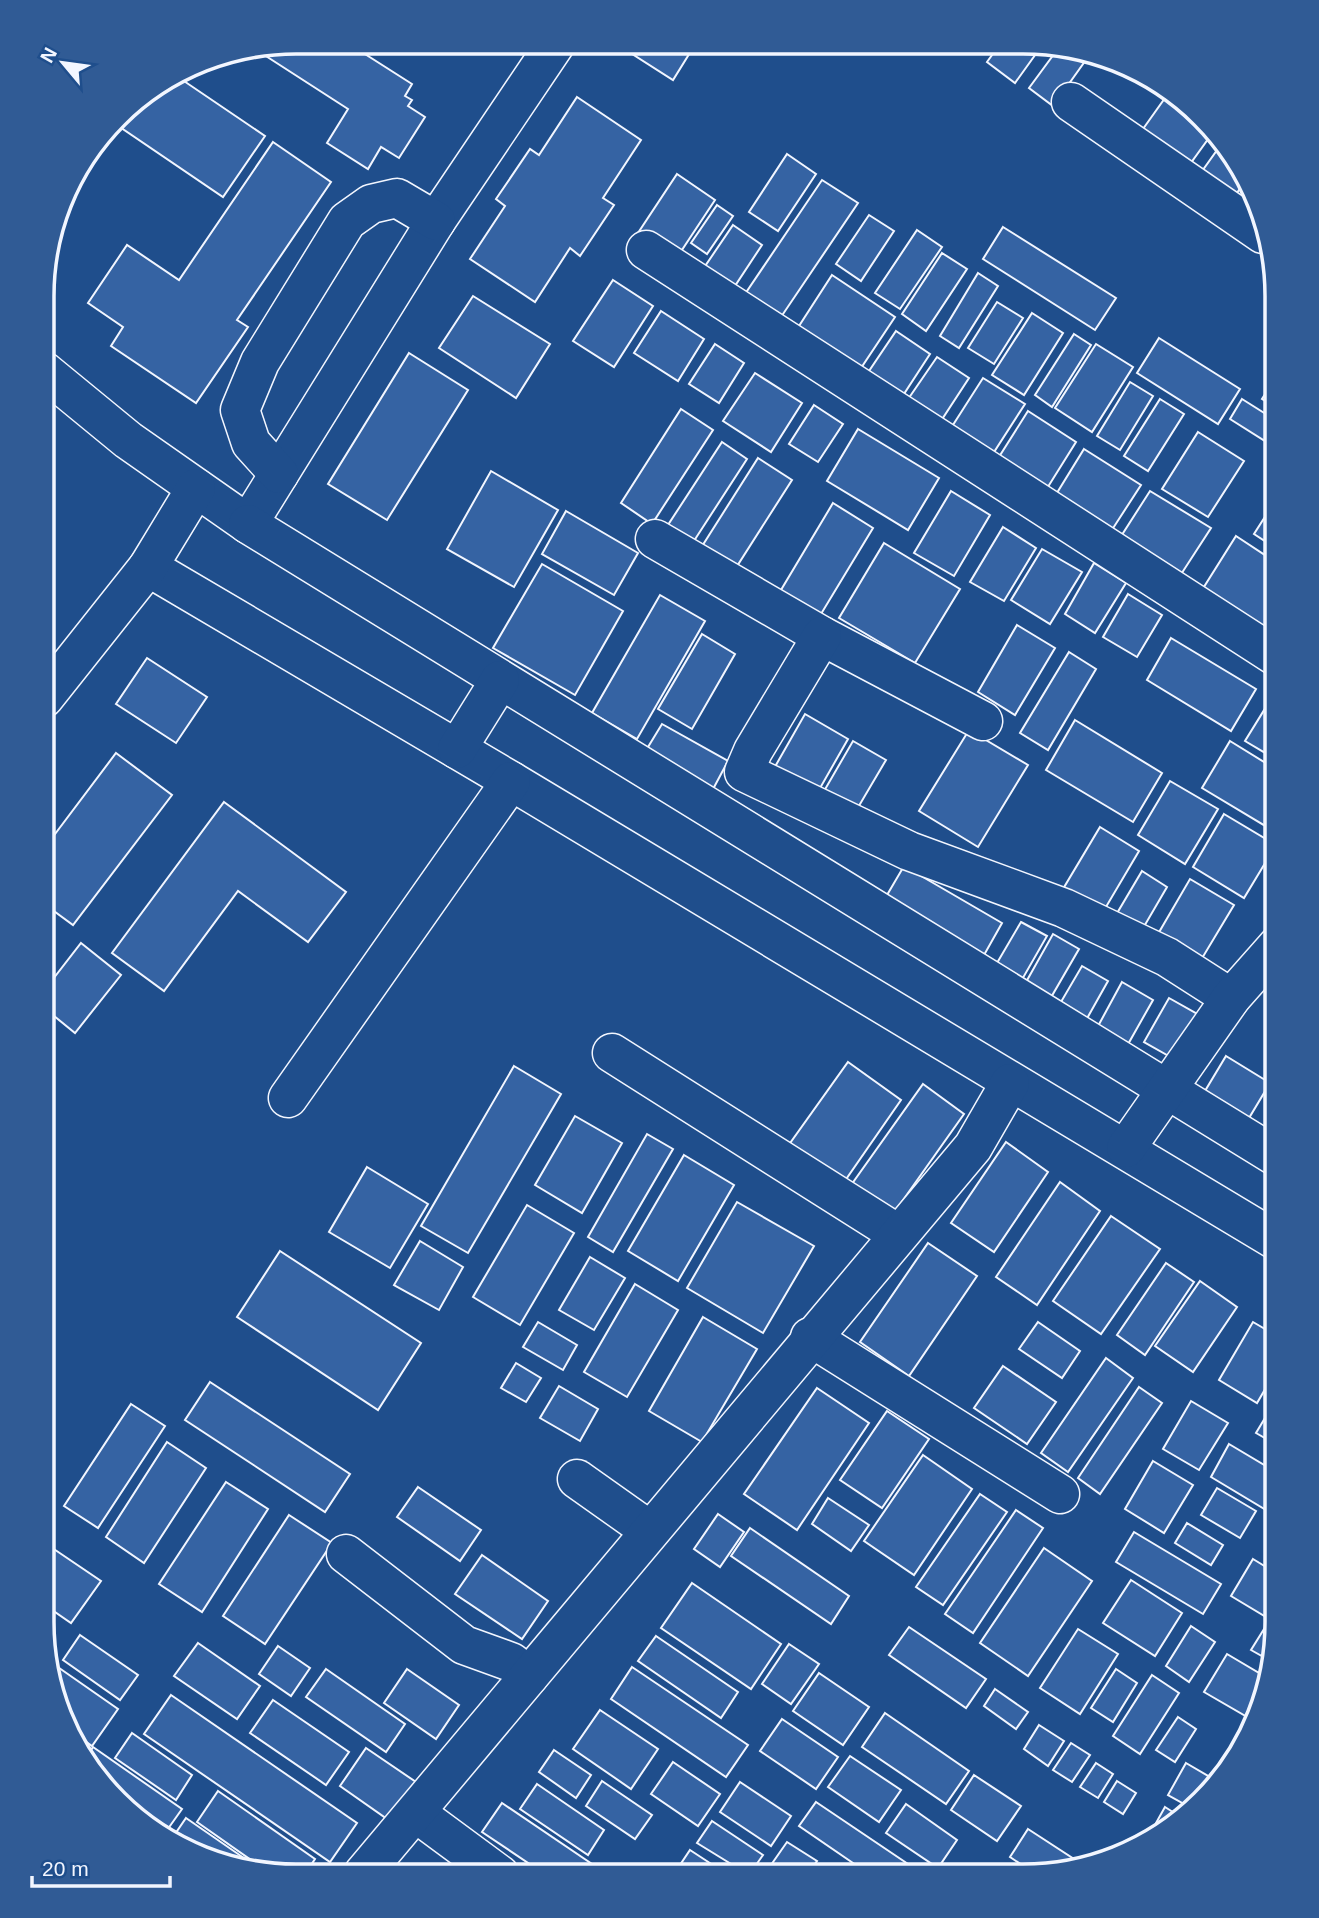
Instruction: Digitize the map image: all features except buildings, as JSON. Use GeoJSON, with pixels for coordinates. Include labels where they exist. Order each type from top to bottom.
{"type":"FeatureCollection","features":[{"type":"Feature","properties":{"kind":"street"},"geometry":{"type":"LineString","coordinates":[[248,524],[436,221],[549,54]]}},
{"type":"Feature","properties":{"kind":"street"},"geometry":{"type":"LineString","coordinates":[[1071,102],[1255,228]]}},
{"type":"Feature","properties":{"kind":"street"},"geometry":{"type":"LineString","coordinates":[[279,474],[251,443],[240,410],[260,362],[346,221],[371,204],[397,198],[436,221]]}},
{"type":"Feature","properties":{"kind":"street"},"geometry":{"type":"LineString","coordinates":[[646,250],[1265,649]]}},
{"type":"Feature","properties":{"kind":"street"},"geometry":{"type":"LineString","coordinates":[[54,379],[128,440],[248,524],[1166,1092],[1264,1150]]}},
{"type":"Feature","properties":{"kind":"street"},"geometry":{"type":"LineString","coordinates":[[54,685],[148,567],[196,488]]}},
{"type":"Feature","properties":{"kind":"street"},"geometry":{"type":"LineString","coordinates":[[655,539],[822,636],[983,721]]}},
{"type":"Feature","properties":{"kind":"street"},"geometry":{"type":"LineString","coordinates":[[148,567],[511,780],[1010,1083],[1126,1148],[1264,1233]]}},
{"type":"Feature","properties":{"kind":"street"},"geometry":{"type":"LineString","coordinates":[[717,814],[822,636]]}},
{"type":"Feature","properties":{"kind":"street"},"geometry":{"type":"LineString","coordinates":[[457,749],[500,680]]}},
{"type":"Feature","properties":{"kind":"street"},"geometry":{"type":"LineString","coordinates":[[744,772],[909,851],[1064,908],[1167,957],[1231,998]]}},
{"type":"Feature","properties":{"kind":"street"},"geometry":{"type":"LineString","coordinates":[[288,1098],[511,780]]}},
{"type":"Feature","properties":{"kind":"street"},"geometry":{"type":"LineString","coordinates":[[1126,1148],[1231,998],[1265,960]]}},
{"type":"Feature","properties":{"kind":"street"},"geometry":{"type":"LineString","coordinates":[[612,1053],[898,1234]]}},
{"type":"Feature","properties":{"kind":"street"},"geometry":{"type":"LineString","coordinates":[[372,1864],[810,1337],[973,1147],[1010,1083]]}},
{"type":"Feature","properties":{"kind":"street"},"geometry":{"type":"LineString","coordinates":[[810,1337],[1060,1494]]}},
{"type":"Feature","properties":{"kind":"street"},"geometry":{"type":"LineString","coordinates":[[578,1479],[649,1530]]}},
{"type":"Feature","properties":{"kind":"street"},"geometry":{"type":"LineString","coordinates":[[346,1554],[464,1645],[511,1662],[529,1676]]}},
{"type":"Feature","properties":{"kind":"street"},"geometry":{"type":"LineString","coordinates":[[416,1812],[485,1864]]}}]}
